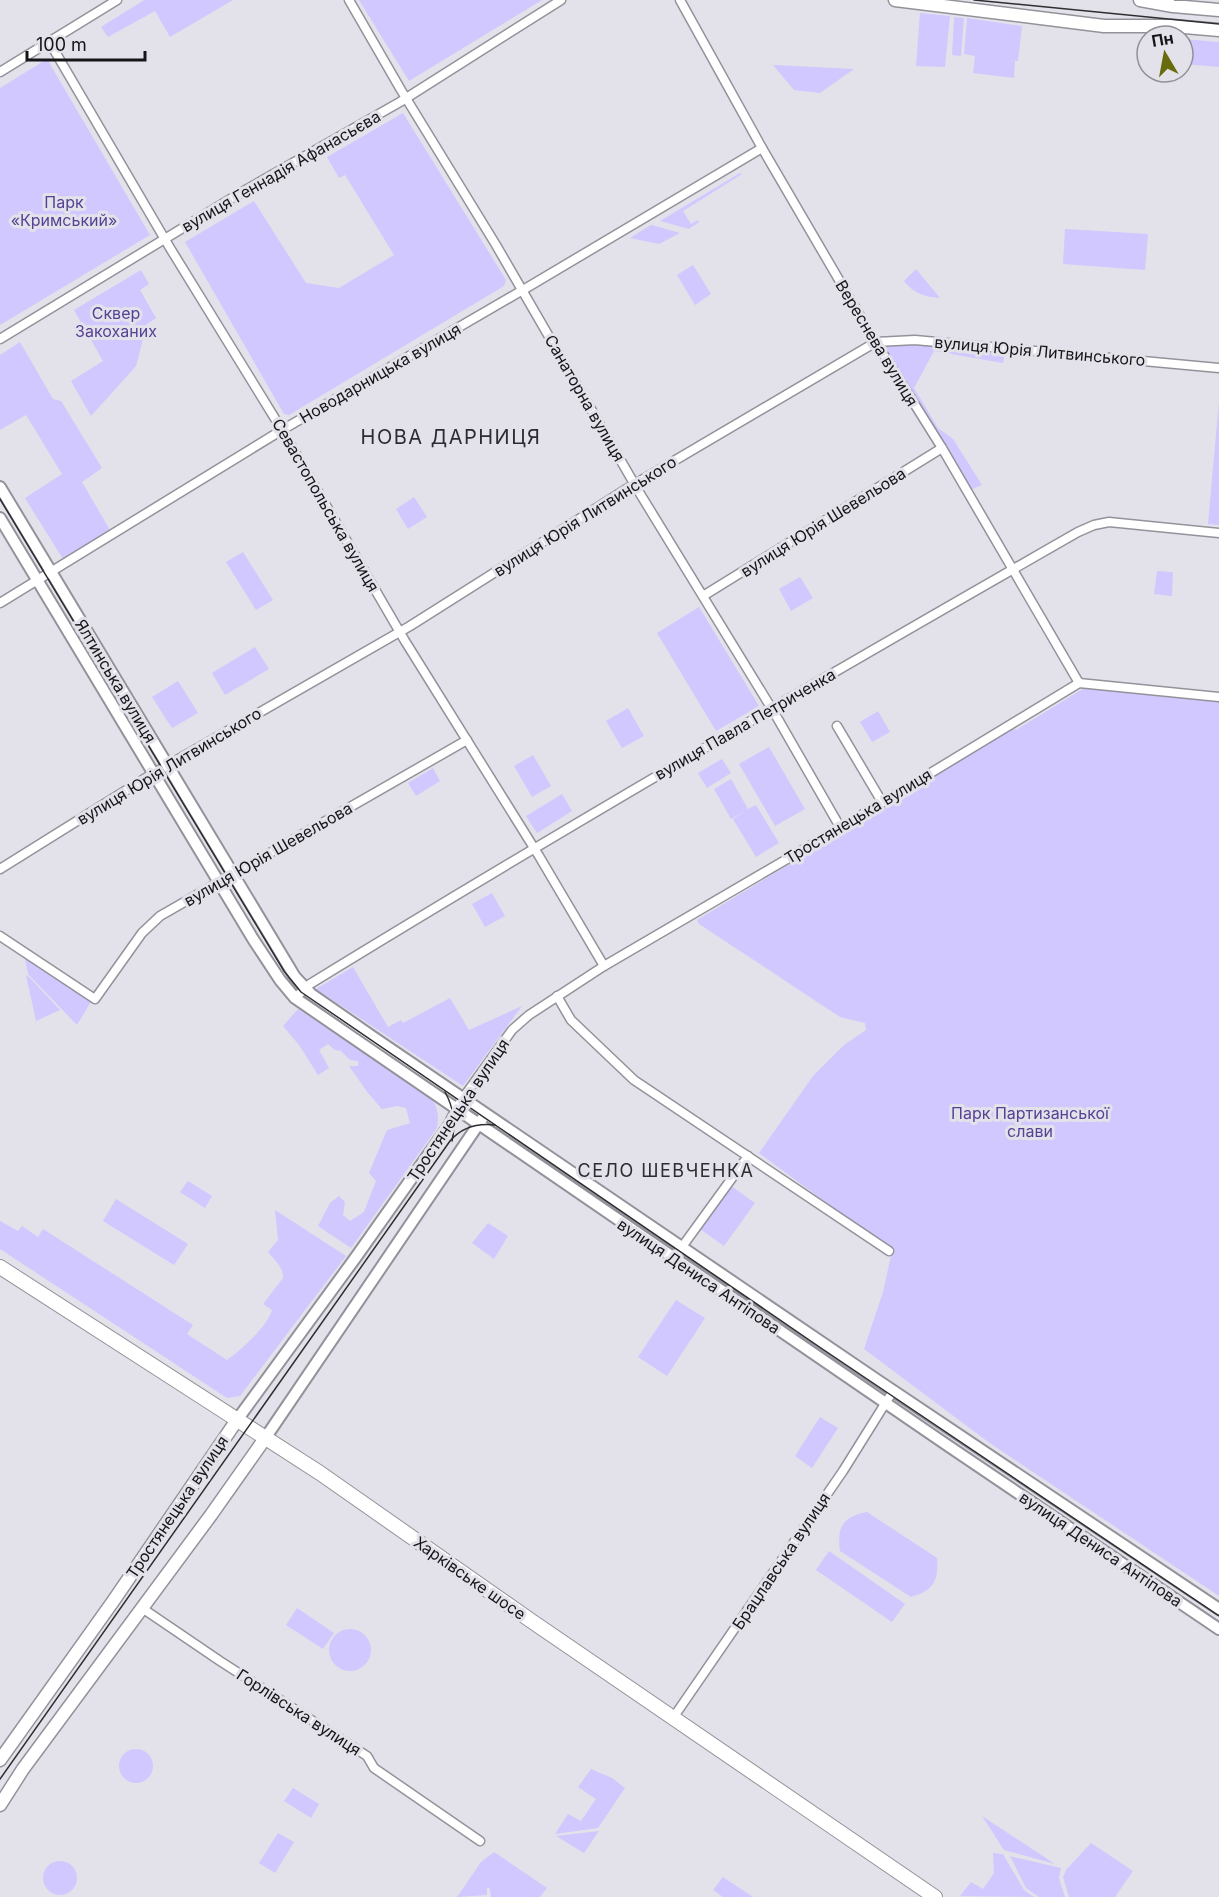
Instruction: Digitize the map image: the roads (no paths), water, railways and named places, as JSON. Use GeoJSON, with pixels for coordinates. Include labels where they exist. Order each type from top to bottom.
{"type":"FeatureCollection","features":[{"type":"Feature","properties":{"kind":"main road"},"geometry":{"type":"LineString","coordinates":[[895,0],[1104,26],[1158,26],[1219,30]]}},
{"type":"Feature","properties":{"kind":"main road"},"geometry":{"type":"LineString","coordinates":[[1140,0],[1173,6],[1219,10]]}},
{"type":"Feature","properties":{"kind":"main road","name":"Харківське шосе"},"geometry":{"type":"LineString","coordinates":[[0,1267],[266,1437],[935,1897]]}},
{"type":"Feature","properties":{"kind":"main road","name":"Тростянецька вулиця"},"geometry":{"type":"LineString","coordinates":[[0,1760],[114,1600],[237,1420]]}},
{"type":"Feature","properties":{"kind":"main road","name":"Тростянецька вулиця"},"geometry":{"type":"LineString","coordinates":[[0,1804],[23,1769],[266,1437]]}},
{"type":"Feature","properties":{"kind":"street"},"geometry":{"type":"LineString","coordinates":[[0,72],[117,0]]}},
{"type":"Feature","properties":{"kind":"street","name":"Санаторна вулиця"},"geometry":{"type":"LineString","coordinates":[[349,0],[840,827]]}},
{"type":"Feature","properties":{"kind":"street","name":"вулиця Геннадія Афанасьєва"},"geometry":{"type":"LineString","coordinates":[[0,339],[165,238],[406,98],[561,0]]}},
{"type":"Feature","properties":{"kind":"street","name":"Вереснева вулиця"},"geometry":{"type":"LineString","coordinates":[[680,0],[762,148],[876,342],[942,448],[1079,683]]}},
{"type":"Feature","properties":{"kind":"street","name":"Севастопольська вулиця"},"geometry":{"type":"LineString","coordinates":[[50,43],[400,632],[604,966]]}},
{"type":"Feature","properties":{"kind":"street","name":"Новодарницька вулиця"},"geometry":{"type":"LineString","coordinates":[[0,603],[282,430],[762,148]]}},
{"type":"Feature","properties":{"kind":"street","name":"вулиця Юрія Литвинського"},"geometry":{"type":"LineString","coordinates":[[0,869],[167,765],[400,632],[635,484],[876,342],[915,340],[1219,368]]}},
{"type":"Feature","properties":{"kind":"street","name":"вулиця Юрія Шевельова"},"geometry":{"type":"LineString","coordinates":[[703,596],[942,448]]}},
{"type":"Feature","properties":{"kind":"street","name":"Ялтинська вулиця"},"geometry":{"type":"LineString","coordinates":[[0,487],[233,875]]}},
{"type":"Feature","properties":{"kind":"street","name":"Ялтинська вулиця"},"geometry":{"type":"LineString","coordinates":[[0,518],[219,883]]}},
{"type":"Feature","properties":{"kind":"street","name":"вулиця Павла Петриченка"},"geometry":{"type":"LineString","coordinates":[[295,998],[305,988],[370,947],[771,708],[1094,525],[1109,522],[1219,533]]}},
{"type":"Feature","properties":{"kind":"street"},"geometry":{"type":"LineString","coordinates":[[1079,683],[1219,697]]}},
{"type":"Feature","properties":{"kind":"street","name":"Тростянецька вулиця"},"geometry":{"type":"LineString","coordinates":[[237,1420],[363,1247],[450,1123],[463,1098],[512,1030],[528,1015],[604,966],[1079,683]]}},
{"type":"Feature","properties":{"kind":"street"},"geometry":{"type":"LineString","coordinates":[[837,726],[882,802]]}},
{"type":"Feature","properties":{"kind":"street","name":"вулиця Юрія Шевельова"},"geometry":{"type":"LineString","coordinates":[[0,936],[94,999],[142,933],[160,916],[467,740]]}},
{"type":"Feature","properties":{"kind":"street","name":"вулиця Дениса Антіпова"},"geometry":{"type":"LineString","coordinates":[[233,875],[295,977],[305,988],[893,1391],[1219,1610]]}},
{"type":"Feature","properties":{"kind":"street","name":"вулиця Дениса Антіпова"},"geometry":{"type":"LineString","coordinates":[[219,883],[280,980],[295,998],[1219,1629]]}},
{"type":"Feature","properties":{"kind":"street"},"geometry":{"type":"LineString","coordinates":[[557,996],[571,1020],[634,1080],[889,1251]]}},
{"type":"Feature","properties":{"kind":"street","name":"Тростянецька вулиця"},"geometry":{"type":"LineString","coordinates":[[266,1437],[485,1113]]}},
{"type":"Feature","properties":{"kind":"street"},"geometry":{"type":"LineString","coordinates":[[673,1258],[748,1156]]}},
{"type":"Feature","properties":{"kind":"street","name":"Брацлавська вулиця"},"geometry":{"type":"LineString","coordinates":[[673,1718],[843,1471],[893,1391]]}},
{"type":"Feature","properties":{"kind":"street","name":"Горлівська вулиця"},"geometry":{"type":"LineString","coordinates":[[142,1608],[367,1756],[374,1768],[480,1841]]}},
{"type":"Feature","properties":{"kind":"tram line"},"geometry":{"type":"LineString","coordinates":[[974,0],[1219,24]]}},
{"type":"Feature","properties":{"kind":"tram line"},"geometry":{"type":"LineString","coordinates":[[0,499],[284,971],[301,992],[818,1346],[1219,1616]]}},
{"type":"Feature","properties":{"kind":"tram line"},"geometry":{"type":"LineString","coordinates":[[445,1092],[453,1116],[452,1141]]}},
{"type":"Feature","properties":{"kind":"tram line"},"geometry":{"type":"LineString","coordinates":[[0,1779],[450,1141],[470,1127],[495,1125]]}},
{"type":"Feature","properties":{"kind":"district","name":"НОВА ДАРНИЦЯ"},"geometry":{"type":"Point","coordinates":[451,437]}},
{"type":"Feature","properties":{"kind":"district","name":"СЕЛО ШЕВЧЕНКА"},"geometry":{"type":"Point","coordinates":[666,1171]}},
{"type":"Feature","properties":{"kind":"park label","name":"Парк «Кримський»"},"geometry":{"type":"Point","coordinates":[64,211]}},
{"type":"Feature","properties":{"kind":"park label","name":"Сквер Закоханих"},"geometry":{"type":"Point","coordinates":[116,322]}},
{"type":"Feature","properties":{"kind":"park label","name":"Парк Партизанської слави"},"geometry":{"type":"Point","coordinates":[1030,1122]}}]}
